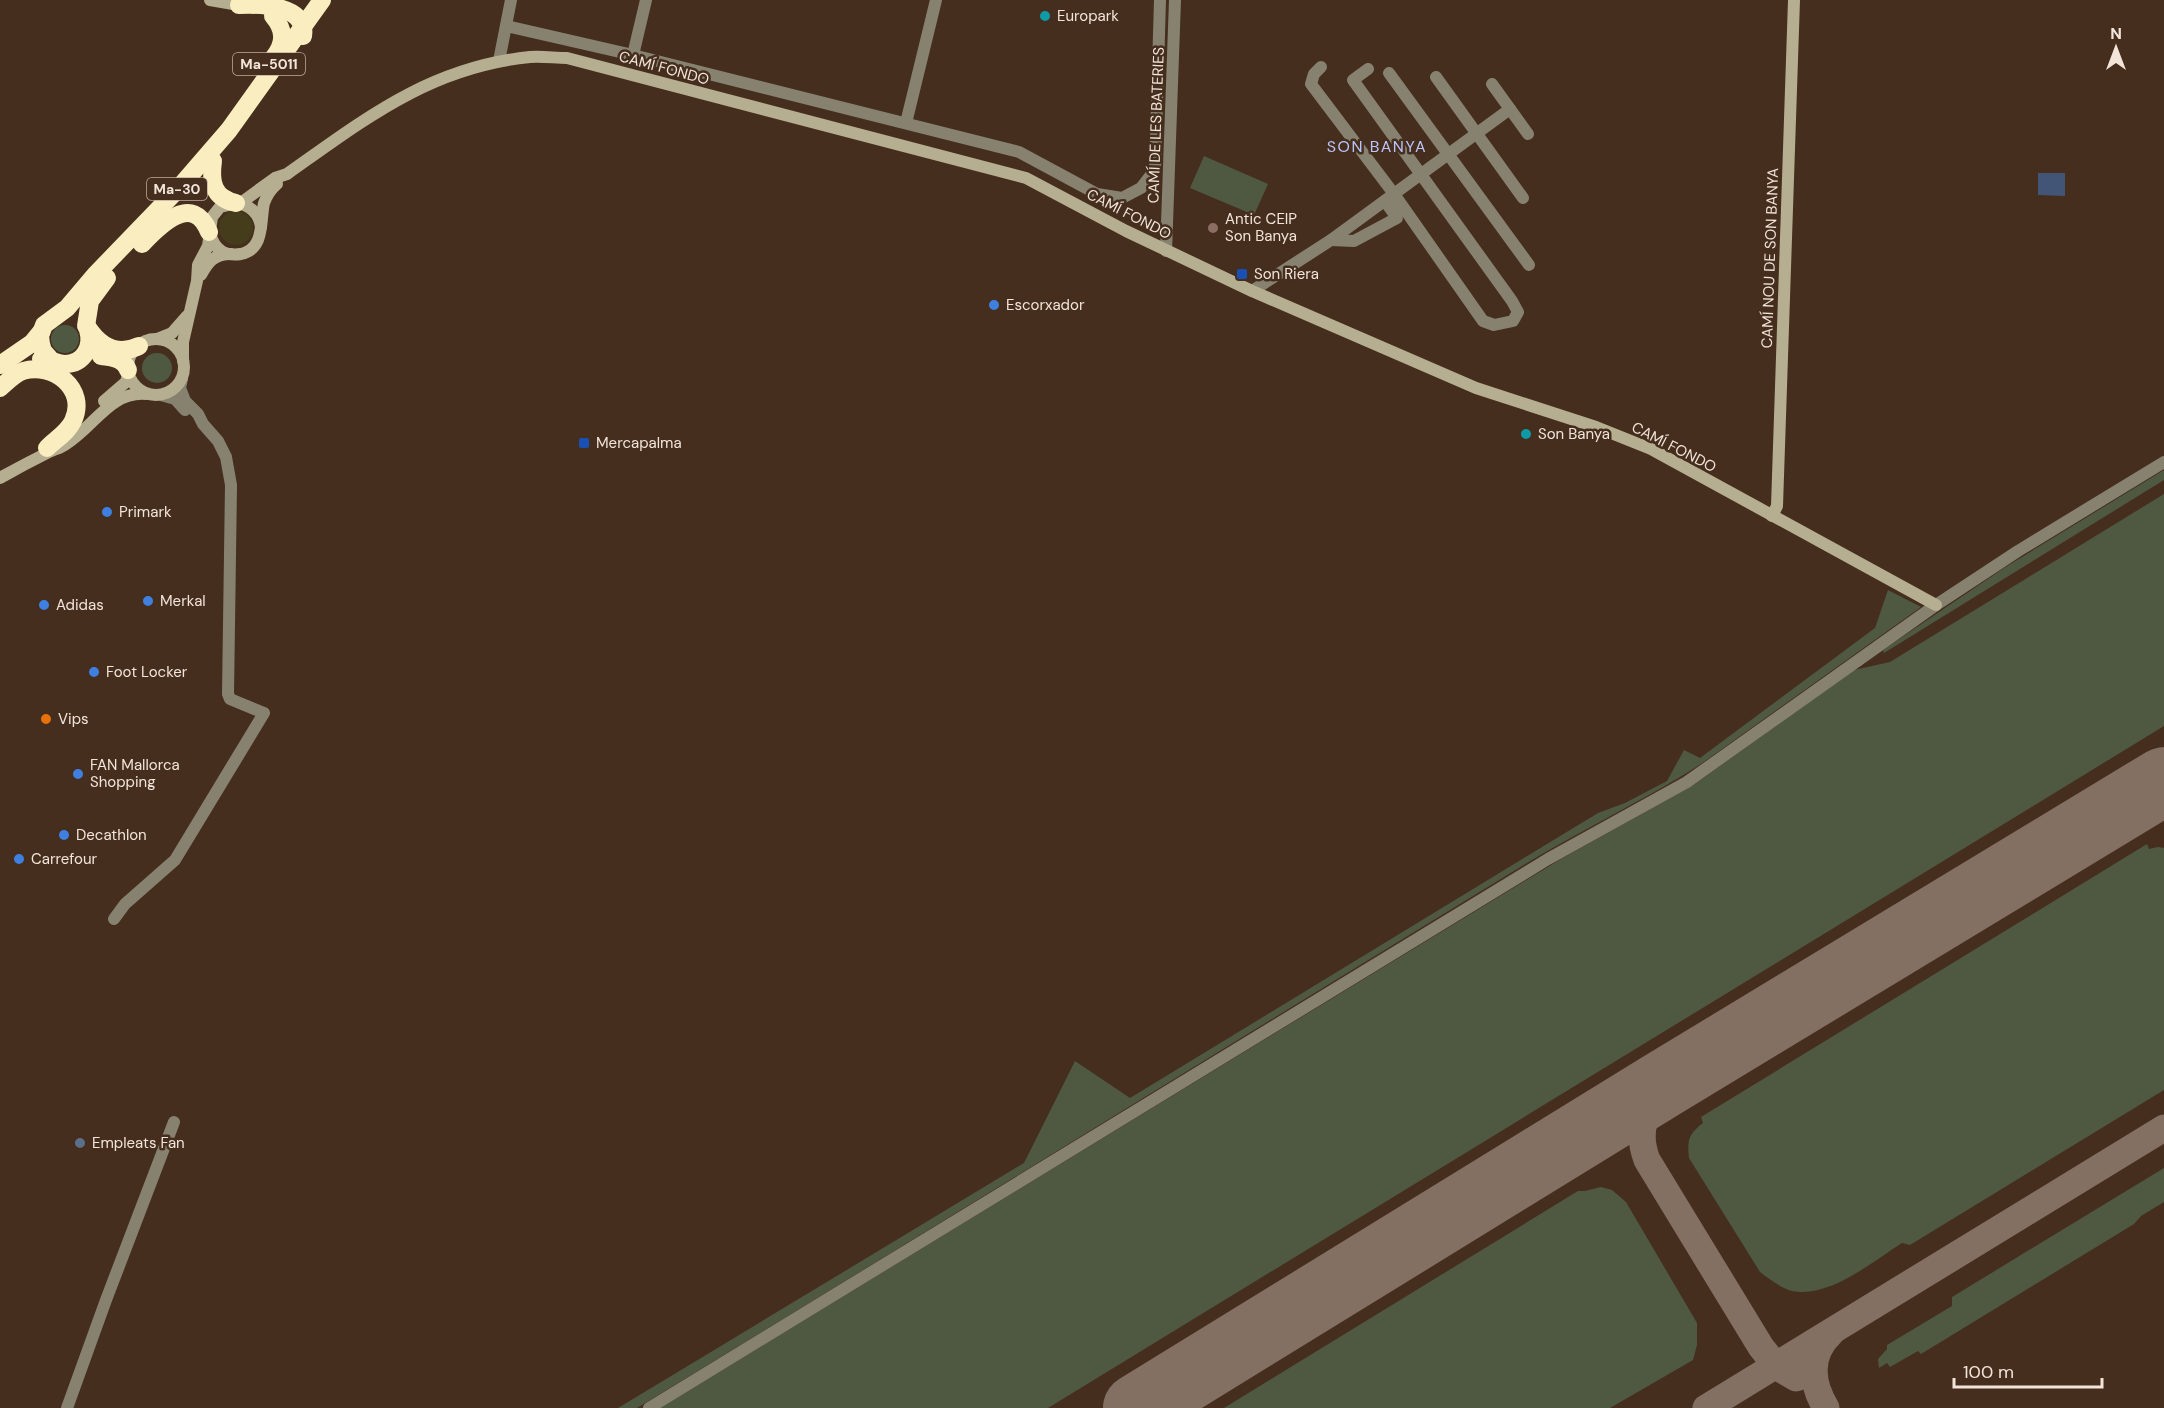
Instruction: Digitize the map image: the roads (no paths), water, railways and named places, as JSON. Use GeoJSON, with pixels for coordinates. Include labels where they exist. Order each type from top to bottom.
{"type":"FeatureCollection","features":[{"type":"Feature","properties":{"kind":"highway","name":"Ma-30"},"geometry":{"type":"LineString","coordinates":[[79,360],[89,347],[88,310],[92,297],[213,161],[323,4],[336,0]]}},
{"type":"Feature","properties":{"kind":"highway"},"geometry":{"type":"LineString","coordinates":[[239,5],[252,4],[278,13],[296,14],[299,33],[314,22],[323,4]]}},
{"type":"Feature","properties":{"kind":"highway"},"geometry":{"type":"LineString","coordinates":[[278,13],[323,4]]}},
{"type":"Feature","properties":{"kind":"highway","name":"Ma-5011"},"geometry":{"type":"LineString","coordinates":[[247,113],[256,83],[282,45],[278,13]]}},
{"type":"Feature","properties":{"kind":"highway","name":"Ma-30"},"geometry":{"type":"LineString","coordinates":[[0,366],[32,343],[47,322],[67,308],[95,274],[162,206],[247,113],[299,33]]}},
{"type":"Feature","properties":{"kind":"highway"},"geometry":{"type":"LineString","coordinates":[[213,161],[212,178],[216,192],[225,200],[236,203]]}},
{"type":"Feature","properties":{"kind":"highway"},"geometry":{"type":"LineString","coordinates":[[149,235],[175,215],[184,213],[200,218],[209,232]]}},
{"type":"Feature","properties":{"kind":"highway"},"geometry":{"type":"LineString","coordinates":[[57,316],[73,315],[99,342],[109,348],[126,350],[146,343]]}},
{"type":"Feature","properties":{"kind":"highway"},"geometry":{"type":"LineString","coordinates":[[41,332],[42,348],[51,360]]}},
{"type":"Feature","properties":{"kind":"highway"},"geometry":{"type":"LineString","coordinates":[[0,378],[17,365],[39,358],[63,364],[96,356],[111,357],[125,363],[129,371]]}},
{"type":"Feature","properties":{"kind":"highway"},"geometry":{"type":"LineString","coordinates":[[0,388],[19,373],[30,370],[49,371],[68,383],[76,400],[75,417],[67,430],[47,448]]}},
{"type":"Feature","properties":{"kind":"street"},"geometry":{"type":"LineString","coordinates":[[210,0],[239,5]]}},
{"type":"Feature","properties":{"kind":"street"},"geometry":{"type":"LineString","coordinates":[[499,61],[511,0]]}},
{"type":"Feature","properties":{"kind":"street"},"geometry":{"type":"LineString","coordinates":[[633,55],[646,0]]}},
{"type":"Feature","properties":{"kind":"street"},"geometry":{"type":"LineString","coordinates":[[906,123],[936,0]]}},
{"type":"Feature","properties":{"kind":"street"},"geometry":{"type":"LineString","coordinates":[[506,26],[633,55],[1018,152],[1097,194],[1122,198],[1142,188],[1155,170],[1160,0]]}},
{"type":"Feature","properties":{"kind":"street","name":"CAMÍ DE LES BATERIES"},"geometry":{"type":"LineString","coordinates":[[1166,250],[1175,0]]}},
{"type":"Feature","properties":{"kind":"street","name":"CAMÍ NOU DE SON BANYA"},"geometry":{"type":"LineString","coordinates":[[1772,516],[1777,506],[1794,0]]}},
{"type":"Feature","properties":{"kind":"street","name":"CAMÍ FONDO"},"geometry":{"type":"LineString","coordinates":[[286,174],[405,95],[439,80],[499,61],[532,57],[567,58],[1026,178],[1252,291],[1476,388],[1596,427],[1652,449],[1936,605]]}},
{"type":"Feature","properties":{"kind":"street"},"geometry":{"type":"LineString","coordinates":[[1321,68],[1314,74],[1311,84],[1390,198],[1483,321],[1494,325],[1513,321],[1518,312],[1512,301],[1353,80],[1368,69]]}},
{"type":"Feature","properties":{"kind":"street"},"geometry":{"type":"LineString","coordinates":[[1389,73],[1529,265]]}},
{"type":"Feature","properties":{"kind":"street"},"geometry":{"type":"LineString","coordinates":[[1436,77],[1523,198]]}},
{"type":"Feature","properties":{"kind":"street"},"geometry":{"type":"LineString","coordinates":[[1492,84],[1528,134]]}},
{"type":"Feature","properties":{"kind":"street"},"geometry":{"type":"LineString","coordinates":[[1252,291],[1331,240],[1510,109]]}},
{"type":"Feature","properties":{"kind":"street"},"geometry":{"type":"LineString","coordinates":[[114,919],[125,904],[175,860],[264,713],[230,699],[228,694],[230,473],[222,449],[182,395],[180,388],[183,342],[197,281],[198,265],[208,246],[211,220],[217,210],[228,204],[242,202],[275,178],[286,174]]}},
{"type":"Feature","properties":{"kind":"street"},"geometry":{"type":"LineString","coordinates":[[197,281],[211,260],[219,255],[248,252],[257,242],[267,196],[286,174]]}},
{"type":"Feature","properties":{"kind":"street"},"geometry":{"type":"LineString","coordinates":[[1331,240],[1354,242],[1397,218],[1390,198]]}},
{"type":"Feature","properties":{"kind":"street"},"geometry":{"type":"LineString","coordinates":[[236,203],[252,209],[260,221],[261,230]]}},
{"type":"Feature","properties":{"kind":"street"},"geometry":{"type":"LineString","coordinates":[[209,232],[217,248],[231,254]]}},
{"type":"Feature","properties":{"kind":"street"},"geometry":{"type":"LineString","coordinates":[[28,464],[47,448],[62,441],[85,423],[105,399],[126,382],[131,356],[146,343],[172,333],[190,312]]}},
{"type":"Feature","properties":{"kind":"street"},"geometry":{"type":"LineString","coordinates":[[146,343],[161,340],[170,343],[180,352],[183,361]]}},
{"type":"Feature","properties":{"kind":"street"},"geometry":{"type":"LineString","coordinates":[[129,371],[133,383],[147,394]]}},
{"type":"Feature","properties":{"kind":"street"},"geometry":{"type":"LineString","coordinates":[[161,395],[173,389],[182,379]]}},
{"type":"Feature","properties":{"kind":"street"},"geometry":{"type":"LineString","coordinates":[[0,478],[73,440],[117,400],[133,394],[161,395],[175,399],[202,424]]}},
{"type":"Feature","properties":{"kind":"street"},"geometry":{"type":"LineString","coordinates":[[649,1408],[1548,859],[1687,782],[1936,605],[2018,551],[2164,462]]}},
{"type":"Feature","properties":{"kind":"street"},"geometry":{"type":"LineString","coordinates":[[67,1408],[174,1122]]}},
{"type":"Feature","properties":{"kind":"water"},"geometry":{"type":"Polygon","coordinates":[[[2038,173],[2065,173],[2065,196],[2038,195],[2038,173]]]}},
{"type":"Feature","properties":{"kind":"place","name":"Europark"},"geometry":{"type":"Point","coordinates":[1045,16]}},
{"type":"Feature","properties":{"kind":"place","name":"Antic CEIP Son Banya"},"geometry":{"type":"Point","coordinates":[1213,228]}},
{"type":"Feature","properties":{"kind":"place","name":"Son Riera"},"geometry":{"type":"Point","coordinates":[1242,274]}},
{"type":"Feature","properties":{"kind":"place","name":"Escorxador"},"geometry":{"type":"Point","coordinates":[994,305]}},
{"type":"Feature","properties":{"kind":"place","name":"Son Banya"},"geometry":{"type":"Point","coordinates":[1526,434]}},
{"type":"Feature","properties":{"kind":"place","name":"Mercapalma"},"geometry":{"type":"Point","coordinates":[584,443]}},
{"type":"Feature","properties":{"kind":"place","name":"Primark"},"geometry":{"type":"Point","coordinates":[107,512]}},
{"type":"Feature","properties":{"kind":"place","name":"Merkal"},"geometry":{"type":"Point","coordinates":[148,601]}},
{"type":"Feature","properties":{"kind":"place","name":"Adidas"},"geometry":{"type":"Point","coordinates":[44,605]}},
{"type":"Feature","properties":{"kind":"place","name":"Foot Locker"},"geometry":{"type":"Point","coordinates":[94,672]}},
{"type":"Feature","properties":{"kind":"place","name":"Vips"},"geometry":{"type":"Point","coordinates":[46,719]}},
{"type":"Feature","properties":{"kind":"place","name":"FAN Mallorca Shopping"},"geometry":{"type":"Point","coordinates":[78,774]}},
{"type":"Feature","properties":{"kind":"place","name":"Decathlon"},"geometry":{"type":"Point","coordinates":[64,835]}},
{"type":"Feature","properties":{"kind":"place","name":"Carrefour"},"geometry":{"type":"Point","coordinates":[19,859]}},
{"type":"Feature","properties":{"kind":"place","name":"Empleats Fan"},"geometry":{"type":"Point","coordinates":[80,1143]}},
{"type":"Feature","properties":{"kind":"district","name":"SON BANYA"},"geometry":{"type":"Point","coordinates":[1377,146]}}]}
